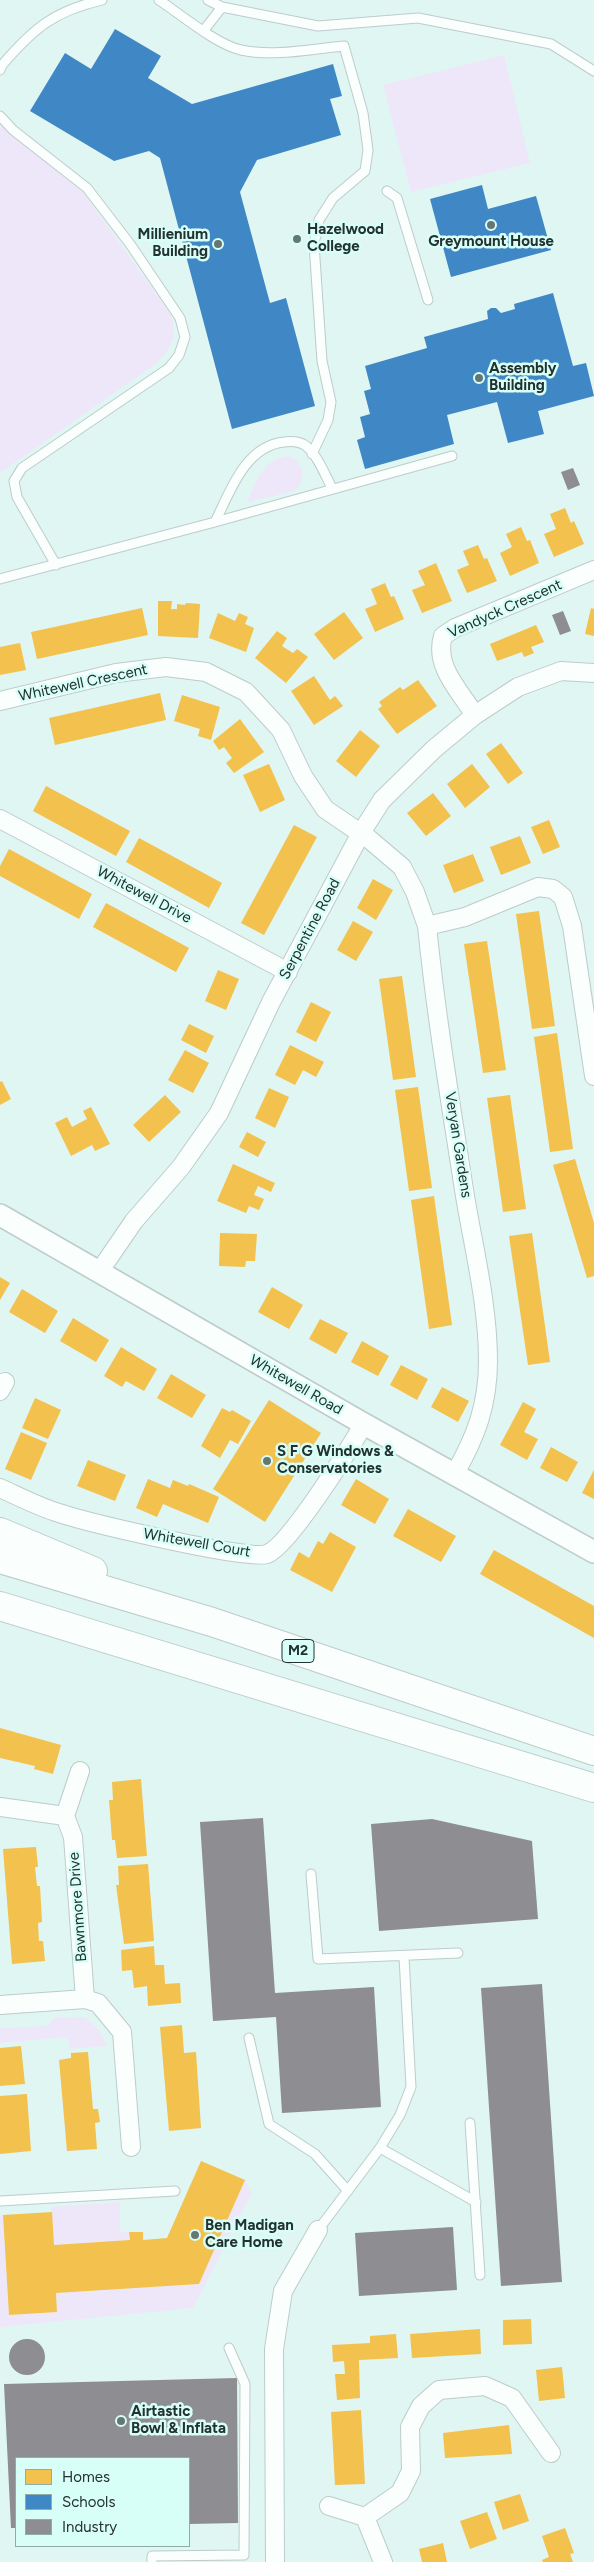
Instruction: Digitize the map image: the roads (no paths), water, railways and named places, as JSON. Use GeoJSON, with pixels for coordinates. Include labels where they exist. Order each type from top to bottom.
{"type":"FeatureCollection","features":[{"type":"Feature","properties":{"kind":"highway"},"geometry":{"type":"LineString","coordinates":[[0,1532],[212,1622]]}},
{"type":"Feature","properties":{"kind":"highway","name":"M2"},"geometry":{"type":"LineString","coordinates":[[0,1559],[212,1622],[594,1752]]}},
{"type":"Feature","properties":{"kind":"highway"},"geometry":{"type":"LineString","coordinates":[[0,1606],[594,1788]]}},
{"type":"Feature","properties":{"kind":"street","name":"Vandyck Crescent"},"geometry":{"type":"LineString","coordinates":[[475,715],[443,665],[439,650],[443,636],[456,628],[594,570]]}},
{"type":"Feature","properties":{"kind":"street","name":"Whitewell Crescent"},"geometry":{"type":"LineString","coordinates":[[0,701],[116,673],[166,667],[206,672],[246,692],[281,730],[303,776],[325,809],[361,833]]}},
{"type":"Feature","properties":{"kind":"street","name":"Serpentine Road"},"geometry":{"type":"LineString","coordinates":[[99,1272],[134,1221],[180,1167],[220,1113],[288,972],[361,833],[382,800],[434,749],[475,715],[518,687],[561,671],[594,673]]}},
{"type":"Feature","properties":{"kind":"street","name":"Whitewell Drive"},"geometry":{"type":"LineString","coordinates":[[0,819],[288,972]]}},
{"type":"Feature","properties":{"kind":"street","name":"Veryan Gardens"},"geometry":{"type":"LineString","coordinates":[[361,833],[402,867],[415,892],[426,926],[457,1142],[485,1315],[488,1362],[483,1408],[473,1441],[454,1475]]}},
{"type":"Feature","properties":{"kind":"street"},"geometry":{"type":"LineString","coordinates":[[426,926],[465,917],[538,887],[553,889],[563,897],[572,926],[594,1076]]}},
{"type":"Feature","properties":{"kind":"street","name":"Whitewell Road"},"geometry":{"type":"LineString","coordinates":[[0,1215],[364,1424],[594,1552]]}},
{"type":"Feature","properties":{"kind":"street","name":"Whitewell Court"},"geometry":{"type":"LineString","coordinates":[[0,1488],[56,1512],[97,1525],[230,1551],[266,1555],[282,1545],[364,1424]]}},
{"type":"Feature","properties":{"kind":"street"},"geometry":{"type":"LineString","coordinates":[[0,1807],[65,1816],[80,1771]]}},
{"type":"Feature","properties":{"kind":"street","name":"Bawnmore Drive"},"geometry":{"type":"LineString","coordinates":[[65,1816],[73,1836],[85,1999]]}},
{"type":"Feature","properties":{"kind":"street"},"geometry":{"type":"LineString","coordinates":[[0,2004],[85,1999],[98,2003],[122,2032],[132,2147]]}},
{"type":"Feature","properties":{"kind":"street"},"geometry":{"type":"LineString","coordinates":[[275,2562],[274,2350],[283,2291],[318,2230]]}},
{"type":"Feature","properties":{"kind":"street"},"geometry":{"type":"LineString","coordinates":[[365,2517],[400,2493],[411,2471],[410,2427],[421,2406],[439,2390],[485,2386],[512,2398],[551,2453]]}},
{"type":"Feature","properties":{"kind":"street"},"geometry":{"type":"LineString","coordinates":[[329,2506],[365,2517]]}},
{"type":"Feature","properties":{"kind":"street"},"geometry":{"type":"LineString","coordinates":[[365,2517],[383,2562]]}},
{"type":"Feature","properties":{"kind":"lane"},"geometry":{"type":"LineString","coordinates":[[0,70],[26,36],[56,14],[102,0]]}},
{"type":"Feature","properties":{"kind":"lane"},"geometry":{"type":"LineString","coordinates":[[159,0],[204,30],[240,50],[270,53],[344,46],[363,113],[368,150],[364,171],[333,198],[320,220],[314,246],[322,361],[331,402],[328,420],[312,454]]}},
{"type":"Feature","properties":{"kind":"lane"},"geometry":{"type":"LineString","coordinates":[[208,0],[222,7],[318,26],[418,18],[551,44],[594,71]]}},
{"type":"Feature","properties":{"kind":"lane"},"geometry":{"type":"LineString","coordinates":[[204,30],[222,7]]}},
{"type":"Feature","properties":{"kind":"lane"},"geometry":{"type":"LineString","coordinates":[[0,116],[13,130],[88,188],[130,244],[180,318],[185,337],[179,355],[169,368],[22,468],[14,481],[17,497],[56,565]]}},
{"type":"Feature","properties":{"kind":"lane"},"geometry":{"type":"LineString","coordinates":[[387,191],[397,198],[428,300]]}},
{"type":"Feature","properties":{"kind":"lane"},"geometry":{"type":"LineString","coordinates":[[216,522],[239,474],[264,448],[277,442],[291,441],[304,444],[332,488]]}},
{"type":"Feature","properties":{"kind":"lane"},"geometry":{"type":"LineString","coordinates":[[0,579],[216,522],[332,488],[452,456]]}},
{"type":"Feature","properties":{"kind":"lane"},"geometry":{"type":"LineString","coordinates":[[310,1874],[318,1959],[404,1957],[458,1953]]}},
{"type":"Feature","properties":{"kind":"lane"},"geometry":{"type":"LineString","coordinates":[[318,2230],[380,2148],[400,2115],[411,2088],[404,1957]]}},
{"type":"Feature","properties":{"kind":"lane"},"geometry":{"type":"LineString","coordinates":[[249,2038],[269,2124],[315,2154],[348,2191]]}},
{"type":"Feature","properties":{"kind":"lane"},"geometry":{"type":"LineString","coordinates":[[470,2123],[480,2275]]}},
{"type":"Feature","properties":{"kind":"lane"},"geometry":{"type":"LineString","coordinates":[[380,2148],[476,2202]]}},
{"type":"Feature","properties":{"kind":"lane"},"geometry":{"type":"LineString","coordinates":[[0,2201],[175,2191]]}},
{"type":"Feature","properties":{"kind":"lane"},"geometry":{"type":"LineString","coordinates":[[152,2562],[152,2556],[244,2555],[245,2384],[229,2348]]}},
{"type":"Feature","properties":{"kind":"place","name":"Greymount House"},"geometry":{"type":"Point","coordinates":[491,225]}},
{"type":"Feature","properties":{"kind":"place","name":"Hazelwood College"},"geometry":{"type":"Point","coordinates":[297,239]}},
{"type":"Feature","properties":{"kind":"place","name":"Millienium Building"},"geometry":{"type":"Point","coordinates":[218,244]}},
{"type":"Feature","properties":{"kind":"place","name":"Assembly Building"},"geometry":{"type":"Point","coordinates":[479,378]}},
{"type":"Feature","properties":{"kind":"place","name":"S F G Windows & Conservatories"},"geometry":{"type":"Point","coordinates":[267,1461]}},
{"type":"Feature","properties":{"kind":"place","name":"Ben Madigan Care Home"},"geometry":{"type":"Point","coordinates":[195,2235]}},
{"type":"Feature","properties":{"kind":"place","name":"Airtastic Bowl & Inflata"},"geometry":{"type":"Point","coordinates":[121,2421]}}]}
